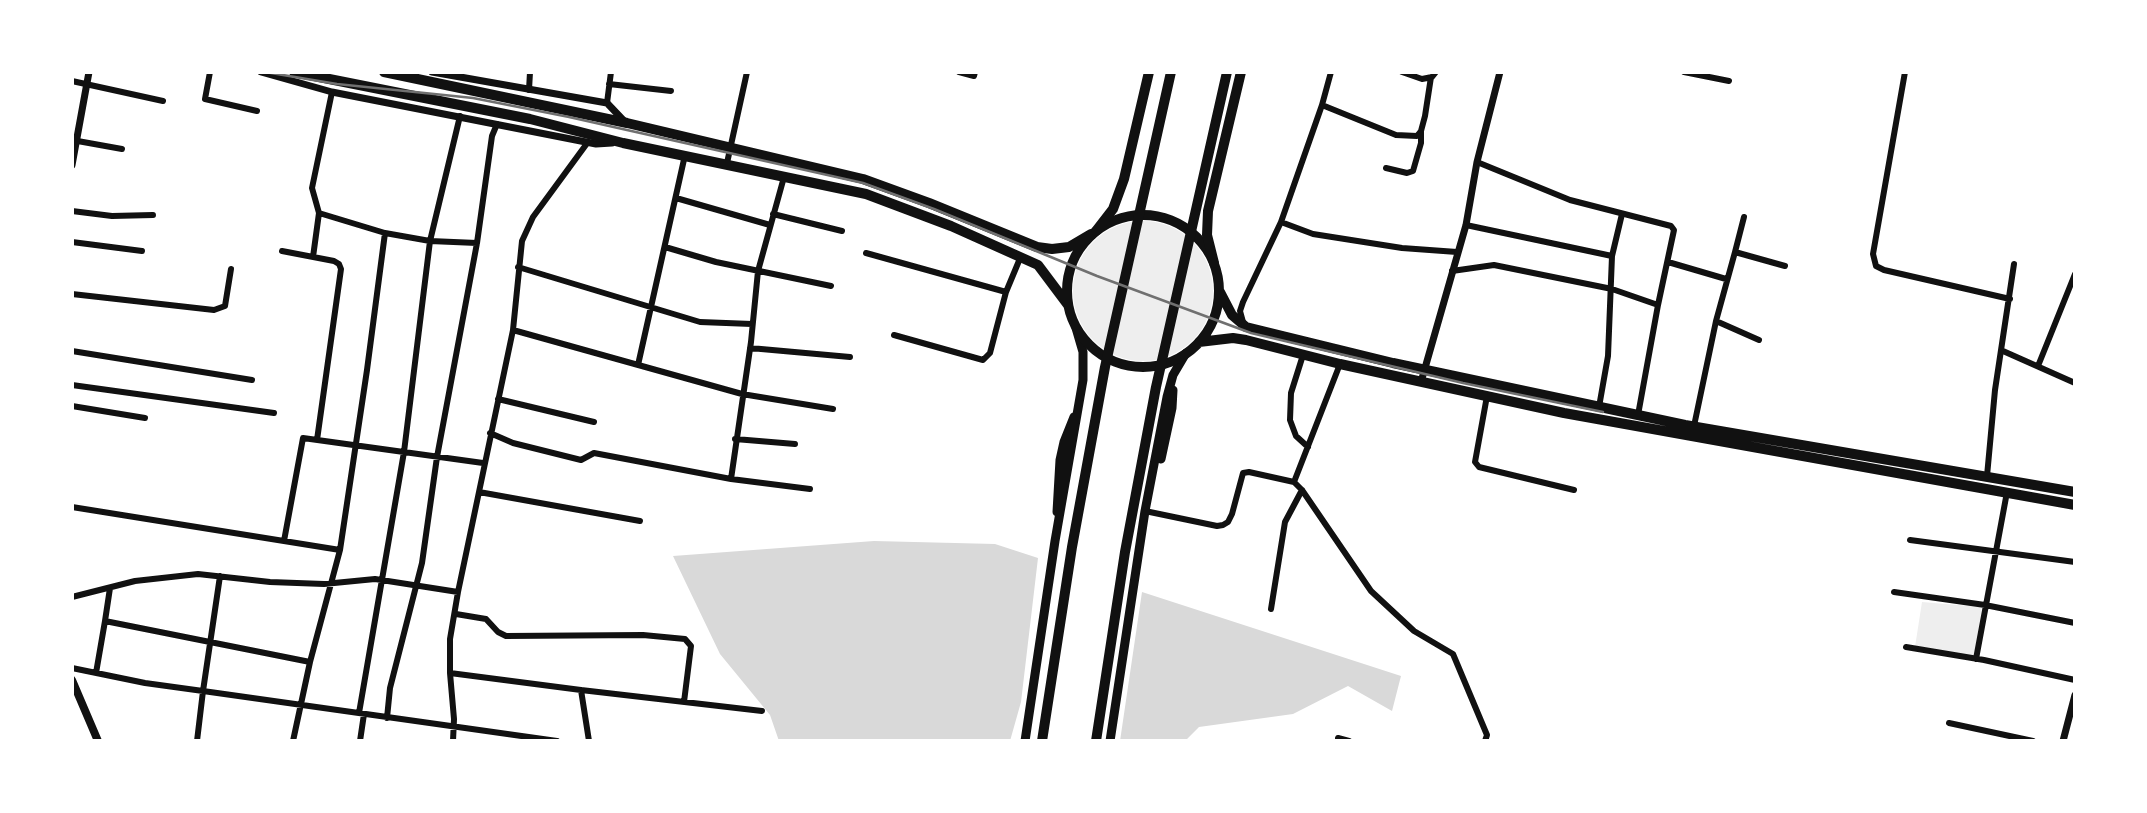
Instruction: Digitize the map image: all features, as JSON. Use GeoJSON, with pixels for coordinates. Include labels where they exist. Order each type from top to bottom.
{"type":"FeatureCollection","features":[{"type":"Feature","properties":{"kind":"highway"},"geometry":{"type":"LineString","coordinates":[[294,72],[530,119],[623,143],[866,194],[951,226],[1038,265],[1068,305],[1076,328],[1083,338],[1101,354],[1122,364],[1146,367],[1158,365],[1186,353],[1199,342],[1214,319],[1220,292]]}},
{"type":"Feature","properties":{"kind":"highway"},"geometry":{"type":"LineString","coordinates":[[384,72],[626,123],[863,179],[1037,247],[1069,247],[1114,220],[1127,216],[1153,215],[1179,223],[1200,239],[1214,263]]}},
{"type":"Feature","properties":{"kind":"highway"},"geometry":{"type":"LineString","coordinates":[[1068,305],[1068,274],[1073,259],[1113,209],[1124,179],[1149,72]]}},
{"type":"Feature","properties":{"kind":"highway"},"geometry":{"type":"LineString","coordinates":[[1042,741],[1072,547],[1105,367],[1171,72]]}},
{"type":"Feature","properties":{"kind":"highway"},"geometry":{"type":"LineString","coordinates":[[1096,741],[1125,552],[1156,387],[1227,72]]}},
{"type":"Feature","properties":{"kind":"highway"},"geometry":{"type":"LineString","coordinates":[[1241,72],[1208,211],[1207,235],[1220,292],[1232,315],[1246,327],[1423,370],[1638,415],[2075,492]]}},
{"type":"Feature","properties":{"kind":"highway"},"geometry":{"type":"LineString","coordinates":[[1199,342],[1233,338],[1246,340],[1564,414],[2075,505]]}},
{"type":"Feature","properties":{"kind":"main road"},"geometry":{"type":"LineString","coordinates":[[1025,741],[1079,407],[1084,364],[1076,328]]}},
{"type":"Feature","properties":{"kind":"main road"},"geometry":{"type":"LineString","coordinates":[[1110,741],[1151,480],[1160,462],[1172,408],[1172,378],[1186,353]]}},
{"type":"Feature","properties":{"kind":"main road"},"geometry":{"type":"LineString","coordinates":[[72,680],[98,741]]}},
{"type":"Feature","properties":{"kind":"street"},"geometry":{"type":"LineString","coordinates":[[72,165],[74,141],[89,72]]}},
{"type":"Feature","properties":{"kind":"street"},"geometry":{"type":"LineString","coordinates":[[210,72],[205,99],[257,111]]}},
{"type":"Feature","properties":{"kind":"street"},"geometry":{"type":"LineString","coordinates":[[261,72],[332,92],[587,142],[623,143]]}},
{"type":"Feature","properties":{"kind":"street"},"geometry":{"type":"LineString","coordinates":[[436,72],[607,103],[626,123]]}},
{"type":"Feature","properties":{"kind":"street"},"geometry":{"type":"LineString","coordinates":[[529,90],[530,72]]}},
{"type":"Feature","properties":{"kind":"street"},"geometry":{"type":"LineString","coordinates":[[607,103],[611,72]]}},
{"type":"Feature","properties":{"kind":"street"},"geometry":{"type":"LineString","coordinates":[[727,163],[747,72]]}},
{"type":"Feature","properties":{"kind":"street"},"geometry":{"type":"LineString","coordinates":[[959,72],[974,76],[975,72]]}},
{"type":"Feature","properties":{"kind":"street"},"geometry":{"type":"LineString","coordinates":[[1246,327],[1240,311],[1243,302],[1282,222],[1332,72]]}},
{"type":"Feature","properties":{"kind":"street"},"geometry":{"type":"LineString","coordinates":[[1386,168],[1407,173],[1413,171],[1429,101],[1433,75],[1422,79],[1402,72]]}},
{"type":"Feature","properties":{"kind":"street"},"geometry":{"type":"LineString","coordinates":[[1421,382],[1466,225],[1477,162],[1500,72]]}},
{"type":"Feature","properties":{"kind":"street"},"geometry":{"type":"LineString","coordinates":[[1684,72],[1729,81]]}},
{"type":"Feature","properties":{"kind":"street"},"geometry":{"type":"LineString","coordinates":[[1905,72],[1872,254],[1876,267],[2010,299]]}},
{"type":"Feature","properties":{"kind":"street"},"geometry":{"type":"LineString","coordinates":[[72,81],[163,101]]}},
{"type":"Feature","properties":{"kind":"street"},"geometry":{"type":"LineString","coordinates":[[609,84],[671,90]]}},
{"type":"Feature","properties":{"kind":"street"},"geometry":{"type":"LineString","coordinates":[[313,257],[319,213],[312,188],[332,92]]}},
{"type":"Feature","properties":{"kind":"street"},"geometry":{"type":"LineString","coordinates":[[1322,105],[1396,135],[1417,136],[1421,131]]}},
{"type":"Feature","properties":{"kind":"street"},"geometry":{"type":"LineString","coordinates":[[360,741],[382,580],[404,452],[430,242],[460,116]]}},
{"type":"Feature","properties":{"kind":"street"},"geometry":{"type":"LineString","coordinates":[[387,718],[390,688],[422,563],[437,457],[477,243],[492,136],[498,124]]}},
{"type":"Feature","properties":{"kind":"street"},"geometry":{"type":"LineString","coordinates":[[74,141],[122,149]]}},
{"type":"Feature","properties":{"kind":"street"},"geometry":{"type":"LineString","coordinates":[[453,741],[450,639],[483,463],[513,330],[522,241],[533,217],[587,142]]}},
{"type":"Feature","properties":{"kind":"street"},"geometry":{"type":"LineString","coordinates":[[638,365],[685,155]]}},
{"type":"Feature","properties":{"kind":"street"},"geometry":{"type":"LineString","coordinates":[[1477,162],[1570,200],[1671,226],[1674,230],[1638,415]]}},
{"type":"Feature","properties":{"kind":"street"},"geometry":{"type":"LineString","coordinates":[[731,479],[758,271],[784,177]]}},
{"type":"Feature","properties":{"kind":"street"},"geometry":{"type":"LineString","coordinates":[[676,198],[770,225]]}},
{"type":"Feature","properties":{"kind":"street"},"geometry":{"type":"LineString","coordinates":[[72,211],[112,216],[152,215]]}},
{"type":"Feature","properties":{"kind":"street"},"geometry":{"type":"LineString","coordinates":[[319,213],[385,233],[430,242],[477,243]]}},
{"type":"Feature","properties":{"kind":"street"},"geometry":{"type":"LineString","coordinates":[[773,214],[842,231]]}},
{"type":"Feature","properties":{"kind":"street"},"geometry":{"type":"LineString","coordinates":[[1599,407],[1608,356],[1612,256],[1622,214]]}},
{"type":"Feature","properties":{"kind":"street"},"geometry":{"type":"LineString","coordinates":[[1695,426],[1716,321],[1744,217]]}},
{"type":"Feature","properties":{"kind":"street"},"geometry":{"type":"LineString","coordinates":[[1282,222],[1313,234],[1402,248],[1457,252]]}},
{"type":"Feature","properties":{"kind":"street"},"geometry":{"type":"LineString","coordinates":[[1466,225],[1612,256]]}},
{"type":"Feature","properties":{"kind":"street"},"geometry":{"type":"LineString","coordinates":[[292,741],[340,550],[385,233]]}},
{"type":"Feature","properties":{"kind":"street"},"geometry":{"type":"LineString","coordinates":[[72,242],[142,251]]}},
{"type":"Feature","properties":{"kind":"street"},"geometry":{"type":"LineString","coordinates":[[665,247],[831,286]]}},
{"type":"Feature","properties":{"kind":"street"},"geometry":{"type":"LineString","coordinates":[[282,251],[334,261],[341,269],[317,440]]}},
{"type":"Feature","properties":{"kind":"street"},"geometry":{"type":"LineString","coordinates":[[1735,252],[1785,266]]}},
{"type":"Feature","properties":{"kind":"street"},"geometry":{"type":"LineString","coordinates":[[866,253],[1006,292]]}},
{"type":"Feature","properties":{"kind":"street"},"geometry":{"type":"LineString","coordinates":[[894,335],[983,360],[990,354],[1006,292],[1021,256]]}},
{"type":"Feature","properties":{"kind":"street"},"geometry":{"type":"LineString","coordinates":[[1668,262],[1726,279]]}},
{"type":"Feature","properties":{"kind":"street"},"geometry":{"type":"LineString","coordinates":[[1987,476],[1995,390],[2014,264]]}},
{"type":"Feature","properties":{"kind":"street"},"geometry":{"type":"LineString","coordinates":[[1452,271],[1494,265],[1612,289],[1658,305]]}},
{"type":"Feature","properties":{"kind":"street"},"geometry":{"type":"LineString","coordinates":[[518,267],[700,322],[752,324]]}},
{"type":"Feature","properties":{"kind":"street"},"geometry":{"type":"LineString","coordinates":[[72,294],[214,310],[225,306],[231,269]]}},
{"type":"Feature","properties":{"kind":"street"},"geometry":{"type":"LineString","coordinates":[[2038,366],[2075,274]]}},
{"type":"Feature","properties":{"kind":"street"},"geometry":{"type":"LineString","coordinates":[[2066,297],[2075,301]]}},
{"type":"Feature","properties":{"kind":"street"},"geometry":{"type":"LineString","coordinates":[[1716,321],[1759,340]]}},
{"type":"Feature","properties":{"kind":"street"},"geometry":{"type":"LineString","coordinates":[[513,330],[743,394],[833,410]]}},
{"type":"Feature","properties":{"kind":"street"},"geometry":{"type":"LineString","coordinates":[[750,348],[850,357]]}},
{"type":"Feature","properties":{"kind":"street"},"geometry":{"type":"LineString","coordinates":[[72,351],[252,380]]}},
{"type":"Feature","properties":{"kind":"street"},"geometry":{"type":"LineString","coordinates":[[2003,351],[2075,383]]}},
{"type":"Feature","properties":{"kind":"street"},"geometry":{"type":"LineString","coordinates":[[1303,355],[1291,393],[1290,421],[1296,436],[1308,447]]}},
{"type":"Feature","properties":{"kind":"street"},"geometry":{"type":"LineString","coordinates":[[1294,482],[1340,364]]}},
{"type":"Feature","properties":{"kind":"street"},"geometry":{"type":"LineString","coordinates":[[72,385],[274,413]]}},
{"type":"Feature","properties":{"kind":"street"},"geometry":{"type":"LineString","coordinates":[[1487,396],[1475,463],[1479,467],[1574,490]]}},
{"type":"Feature","properties":{"kind":"street"},"geometry":{"type":"LineString","coordinates":[[498,400],[594,422]]}},
{"type":"Feature","properties":{"kind":"street"},"geometry":{"type":"LineString","coordinates":[[72,406],[145,418]]}},
{"type":"Feature","properties":{"kind":"street"},"geometry":{"type":"LineString","coordinates":[[490,433],[513,443],[581,460],[594,453],[731,479],[810,489]]}},
{"type":"Feature","properties":{"kind":"street"},"geometry":{"type":"LineString","coordinates":[[284,541],[303,438],[483,463]]}},
{"type":"Feature","properties":{"kind":"street"},"geometry":{"type":"LineString","coordinates":[[735,439],[795,444]]}},
{"type":"Feature","properties":{"kind":"street"},"geometry":{"type":"LineString","coordinates":[[1145,511],[1223,525],[1232,514],[1243,474],[1249,472],[1294,482],[1371,591],[1414,631],[1453,653],[1487,735],[1485,741]]}},
{"type":"Feature","properties":{"kind":"street"},"geometry":{"type":"LineString","coordinates":[[1271,609],[1285,522],[1302,490]]}},
{"type":"Feature","properties":{"kind":"street"},"geometry":{"type":"LineString","coordinates":[[479,492],[640,521]]}},
{"type":"Feature","properties":{"kind":"street"},"geometry":{"type":"LineString","coordinates":[[1976,659],[2007,492]]}},
{"type":"Feature","properties":{"kind":"street"},"geometry":{"type":"LineString","coordinates":[[72,507],[340,550]]}},
{"type":"Feature","properties":{"kind":"street"},"geometry":{"type":"LineString","coordinates":[[1910,540],[2075,562]]}},
{"type":"Feature","properties":{"kind":"street"},"geometry":{"type":"LineString","coordinates":[[72,597],[135,581],[198,574],[270,582],[330,584],[382,580],[458,592]]}},
{"type":"Feature","properties":{"kind":"street"},"geometry":{"type":"LineString","coordinates":[[197,741],[220,576]]}},
{"type":"Feature","properties":{"kind":"street"},"geometry":{"type":"LineString","coordinates":[[96,673],[110,588]]}},
{"type":"Feature","properties":{"kind":"street"},"geometry":{"type":"LineString","coordinates":[[1894,592],[2075,622]]}},
{"type":"Feature","properties":{"kind":"street"},"geometry":{"type":"LineString","coordinates":[[456,614],[486,619],[498,632],[506,636],[643,635],[685,639],[691,646],[684,702]]}},
{"type":"Feature","properties":{"kind":"street"},"geometry":{"type":"LineString","coordinates":[[105,621],[310,662]]}},
{"type":"Feature","properties":{"kind":"street"},"geometry":{"type":"LineString","coordinates":[[1906,648],[1976,659],[2075,680]]}},
{"type":"Feature","properties":{"kind":"street"},"geometry":{"type":"LineString","coordinates":[[72,668],[145,683],[557,741]]}},
{"type":"Feature","properties":{"kind":"street"},"geometry":{"type":"LineString","coordinates":[[450,673],[762,711]]}},
{"type":"Feature","properties":{"kind":"street"},"geometry":{"type":"LineString","coordinates":[[581,690],[589,741]]}},
{"type":"Feature","properties":{"kind":"street"},"geometry":{"type":"LineString","coordinates":[[2063,741],[2075,695]]}},
{"type":"Feature","properties":{"kind":"street"},"geometry":{"type":"LineString","coordinates":[[1949,723],[2033,741]]}},
{"type":"Feature","properties":{"kind":"street"},"geometry":{"type":"LineString","coordinates":[[1338,738],[1349,741]]}},
{"type":"Feature","properties":{"kind":"shaded area"},"geometry":{"type":"Polygon","coordinates":[[[1143,221],[1170,226],[1193,241],[1208,264],[1213,291],[1208,318],[1193,341],[1170,356],[1143,361],[1116,356],[1093,341],[1078,318],[1073,291],[1078,264],[1093,241],[1116,226],[1143,221]]]}},
{"type":"Feature","properties":{"kind":"shaded area"},"geometry":{"type":"Polygon","coordinates":[[[874,541],[995,544],[1038,558],[1021,702],[1010,741],[779,741],[770,715],[720,654],[673,556],[874,541]]]}},
{"type":"Feature","properties":{"kind":"shaded area"},"geometry":{"type":"Polygon","coordinates":[[[1142,592],[1401,676],[1392,711],[1348,686],[1293,714],[1199,727],[1185,741],[1120,741],[1142,592]]]}},
{"type":"Feature","properties":{"kind":"shaded area"},"geometry":{"type":"Polygon","coordinates":[[[1922,602],[1982,607],[1974,656],[1915,647],[1922,602]]]}},
{"type":"Feature","properties":{"kind":"railway"},"geometry":{"type":"LineString","coordinates":[[265,72],[337,84],[473,98],[863,183],[1097,276],[1251,333],[1463,383],[1603,412]]}}]}
